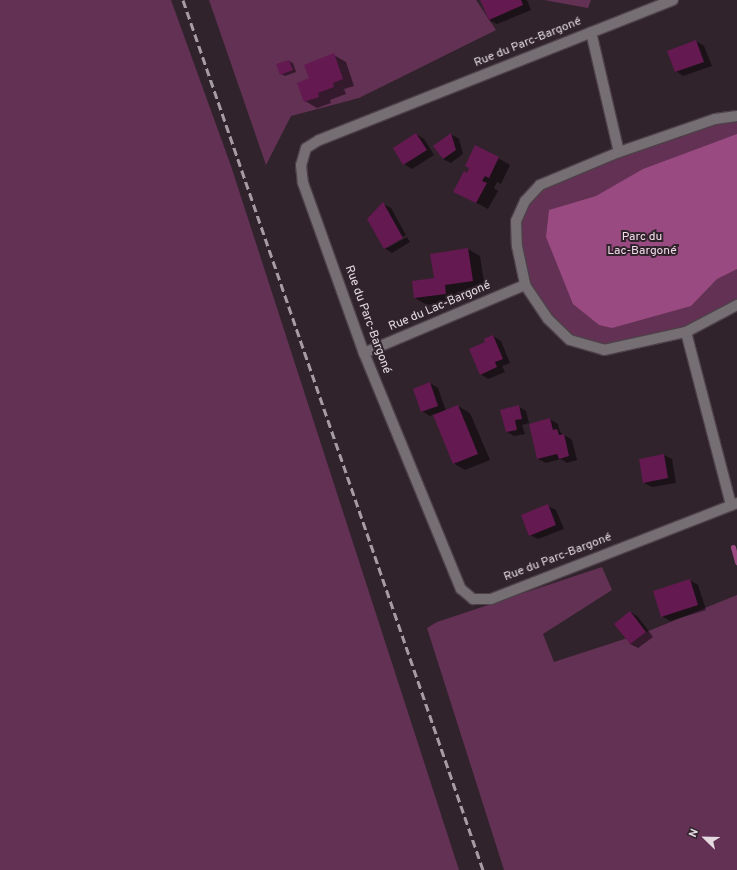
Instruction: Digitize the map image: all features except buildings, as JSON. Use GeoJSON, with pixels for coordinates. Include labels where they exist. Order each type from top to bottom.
{"type":"FeatureCollection","features":[{"type":"Feature","properties":{"kind":"street","name":"Rue du Parc-Bargoné"},"geometry":{"type":"LineString","coordinates":[[673,0],[319,140],[306,148],[302,164],[303,183],[364,353],[462,590],[473,599],[491,598],[734,504]]}},
{"type":"Feature","properties":{"kind":"street"},"geometry":{"type":"LineString","coordinates":[[591,32],[619,152]]}},
{"type":"Feature","properties":{"kind":"street"},"geometry":{"type":"LineString","coordinates":[[737,116],[716,119],[619,152],[540,185],[525,201],[516,221],[517,246],[525,285],[548,319],[570,340],[604,350],[686,332],[737,305]]}},
{"type":"Feature","properties":{"kind":"street","name":"Rue du Lac-Bargoné"},"geometry":{"type":"LineString","coordinates":[[364,353],[525,285]]}},
{"type":"Feature","properties":{"kind":"street"},"geometry":{"type":"LineString","coordinates":[[686,332],[734,504]]}},
{"type":"Feature","properties":{"kind":"green space"},"geometry":{"type":"Polygon","coordinates":[[[0,0],[171,0],[231,166],[459,870],[0,870],[0,0]]]}},
{"type":"Feature","properties":{"kind":"green space"},"geometry":{"type":"Polygon","coordinates":[[[209,0],[476,0],[496,30],[359,98],[291,116],[266,165],[209,0]]]}},
{"type":"Feature","properties":{"kind":"green space"},"geometry":{"type":"Polygon","coordinates":[[[544,0],[591,0],[588,8],[544,0]]]}},
{"type":"Feature","properties":{"kind":"green space","name":"Parc du Lac-Bargoné"},"geometry":{"type":"Polygon","coordinates":[[[737,116],[737,305],[686,332],[604,350],[570,340],[525,285],[516,221],[540,185],[737,116]]]}},
{"type":"Feature","properties":{"kind":"green space"},"geometry":{"type":"Polygon","coordinates":[[[602,567],[612,590],[543,634],[554,662],[646,632],[737,595],[737,870],[504,870],[427,628],[437,622],[602,567]]]}},
{"type":"Feature","properties":{"kind":"shaded area","name":"Parc du Lac-Bargoné"},"geometry":{"type":"Polygon","coordinates":[[[737,134],[737,269],[717,279],[691,306],[612,328],[599,325],[573,304],[546,237],[549,210],[596,196],[643,169],[737,134]]]}},
{"type":"Feature","properties":{"kind":"waterway"},"geometry":{"type":"LineString","coordinates":[[733,547],[737,562]]}},
{"type":"Feature","properties":{"kind":"railway"},"geometry":{"type":"LineString","coordinates":[[183,0],[483,870]]}}]}
